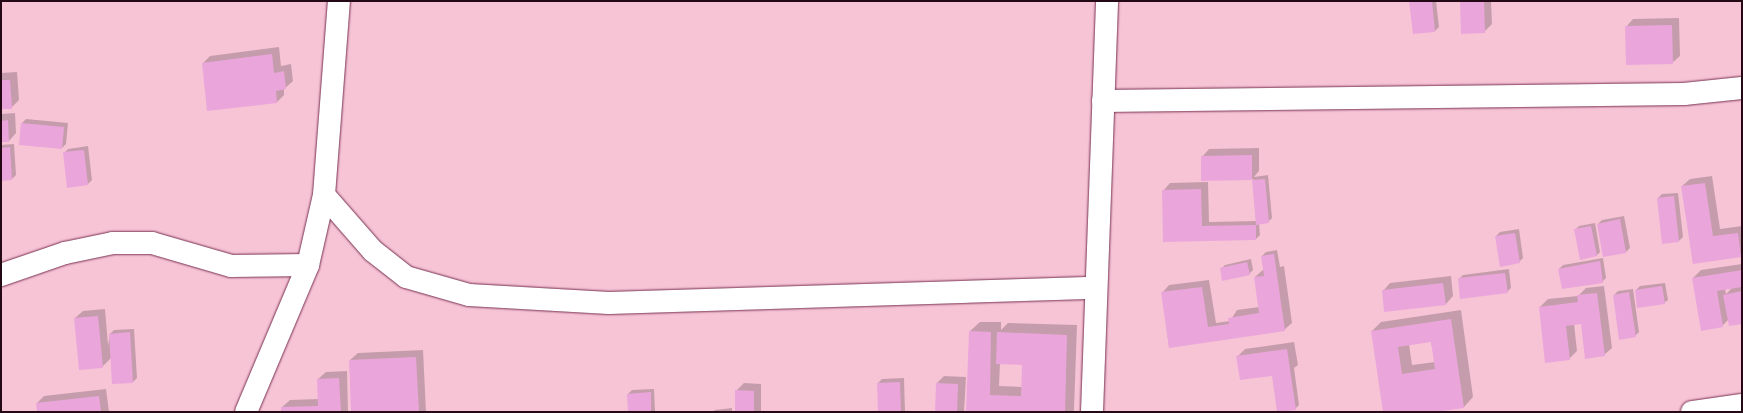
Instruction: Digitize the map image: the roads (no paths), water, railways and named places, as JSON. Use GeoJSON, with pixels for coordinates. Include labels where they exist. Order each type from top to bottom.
{"type":"FeatureCollection","features":[{"type":"Feature","properties":{"kind":"street"},"geometry":{"type":"LineString","coordinates":[[246,412],[308,265],[324,195],[339,1]]}},
{"type":"Feature","properties":{"kind":"street"},"geometry":{"type":"LineString","coordinates":[[1092,412],[1095,288],[1107,1]]}},
{"type":"Feature","properties":{"kind":"street"},"geometry":{"type":"LineString","coordinates":[[1103,102],[1676,95],[1742,88]]}},
{"type":"Feature","properties":{"kind":"street"},"geometry":{"type":"LineString","coordinates":[[324,195],[373,251],[406,277],[469,295],[609,303],[1095,288]]}},
{"type":"Feature","properties":{"kind":"street"},"geometry":{"type":"LineString","coordinates":[[1,275],[65,253],[113,243],[152,243],[231,266],[308,265]]}},
{"type":"Feature","properties":{"kind":"street"},"geometry":{"type":"LineString","coordinates":[[1692,412],[1742,405]]}}]}
